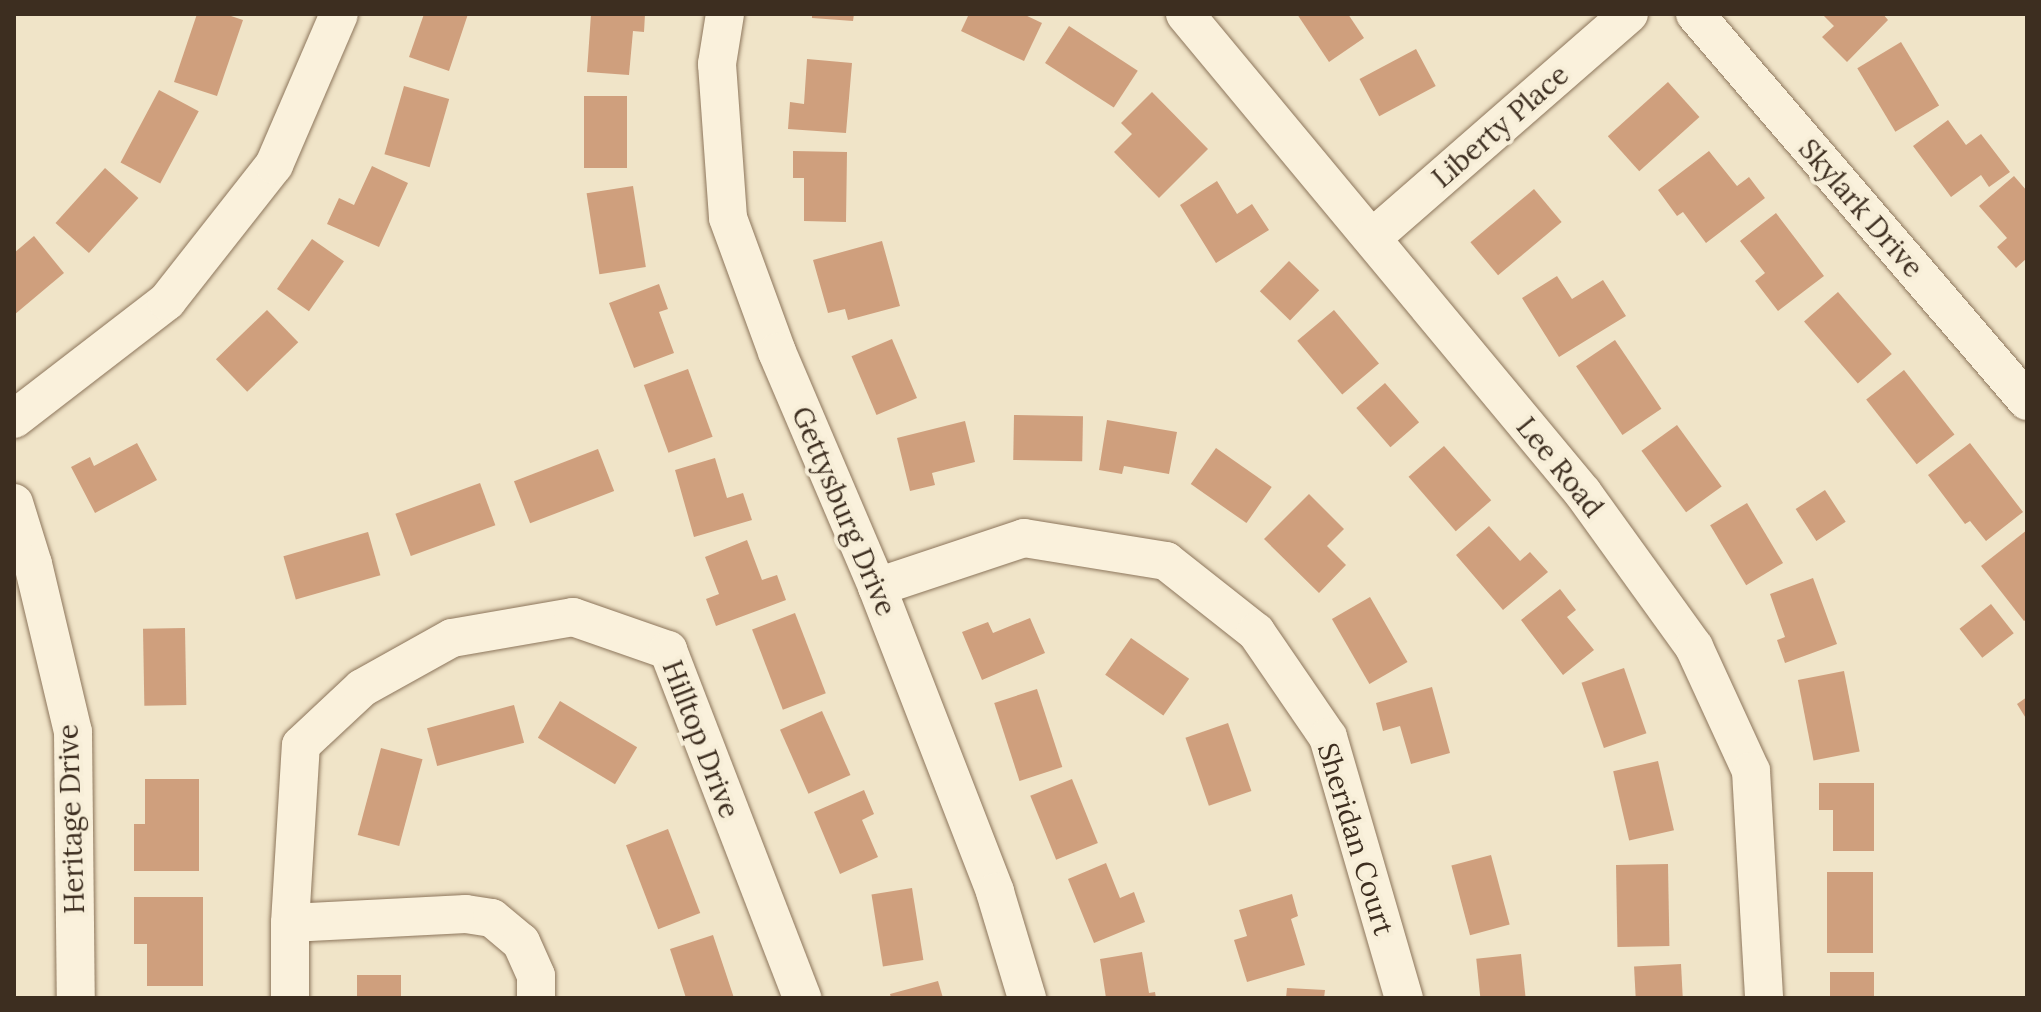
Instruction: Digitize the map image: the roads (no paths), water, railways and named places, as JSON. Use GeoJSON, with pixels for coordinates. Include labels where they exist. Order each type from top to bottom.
{"type":"FeatureCollection","features":[{"type":"Feature","properties":{"kind":"street"},"geometry":{"type":"LineString","coordinates":[[14,419],[167,301],[274,165],[339,14]]}},
{"type":"Feature","properties":{"kind":"street","name":"Gettysburg Drive"},"geometry":{"type":"LineString","coordinates":[[725,14],[717,64],[728,218],[777,352],[877,587],[995,892],[1027,998]]}},
{"type":"Feature","properties":{"kind":"street","name":"Lee Road"},"geometry":{"type":"LineString","coordinates":[[1185,14],[1583,493],[1694,647],[1751,771],[1764,998]]}},
{"type":"Feature","properties":{"kind":"street","name":"Liberty Place"},"geometry":{"type":"LineString","coordinates":[[1372,238],[1629,14]]}},
{"type":"Feature","properties":{"kind":"street","name":"Skylark Drive"},"geometry":{"type":"LineString","coordinates":[[1695,14],[2027,401]]}},
{"type":"Feature","properties":{"kind":"street","name":"Heritage Drive"},"geometry":{"type":"LineString","coordinates":[[14,503],[33,564],[73,732],[76,998]]}},
{"type":"Feature","properties":{"kind":"street","name":"Sheridan Court"},"geometry":{"type":"LineString","coordinates":[[877,587],[1024,538],[1166,561],[1256,632],[1328,737],[1404,998]]}},
{"type":"Feature","properties":{"kind":"street","name":"Hilltop Drive"},"geometry":{"type":"LineString","coordinates":[[290,998],[290,923],[301,745],[362,688],[452,638],[573,617],[668,650],[802,998]]}},
{"type":"Feature","properties":{"kind":"street"},"geometry":{"type":"LineString","coordinates":[[290,923],[466,914],[492,918],[521,942],[536,976],[536,998]]}}]}
